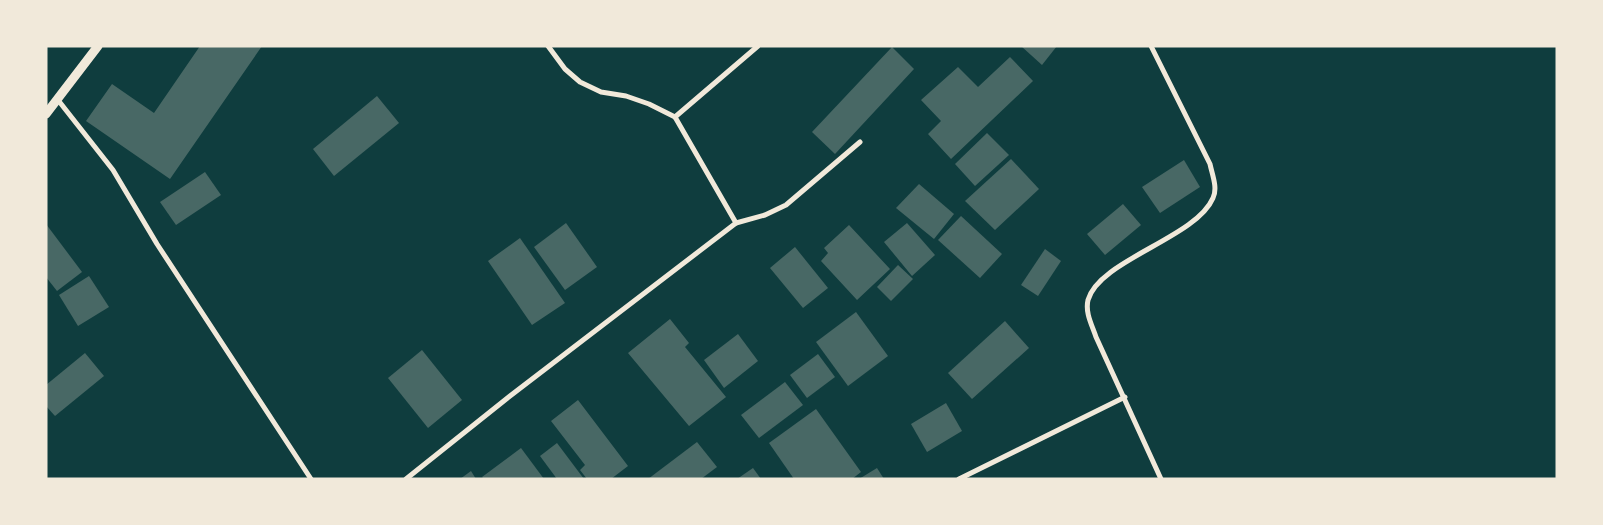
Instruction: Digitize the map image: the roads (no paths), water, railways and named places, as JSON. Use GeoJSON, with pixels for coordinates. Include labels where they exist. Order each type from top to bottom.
{"type":"FeatureCollection","features":[{"type":"Feature","properties":{"kind":"street"},"geometry":{"type":"LineString","coordinates":[[46,114],[98,46]]}},
{"type":"Feature","properties":{"kind":"street"},"geometry":{"type":"LineString","coordinates":[[548,46],[566,69],[580,82],[601,92],[626,96],[650,104],[674,117],[736,223]]}},
{"type":"Feature","properties":{"kind":"street"},"geometry":{"type":"LineString","coordinates":[[674,117],[694,103],[758,46]]}},
{"type":"Feature","properties":{"kind":"street"},"geometry":{"type":"LineString","coordinates":[[1151,46],[1210,164],[1215,183],[1214,196],[1202,213],[1189,224],[1102,279],[1091,294],[1088,314],[1096,337],[1161,479]]}},
{"type":"Feature","properties":{"kind":"street"},"geometry":{"type":"LineString","coordinates":[[58,100],[113,170],[157,244],[311,479]]}},
{"type":"Feature","properties":{"kind":"street"},"geometry":{"type":"LineString","coordinates":[[406,479],[595,330],[736,223],[765,215],[786,205],[860,142]]}},
{"type":"Feature","properties":{"kind":"street"},"geometry":{"type":"LineString","coordinates":[[959,479],[1125,397]]}}]}
